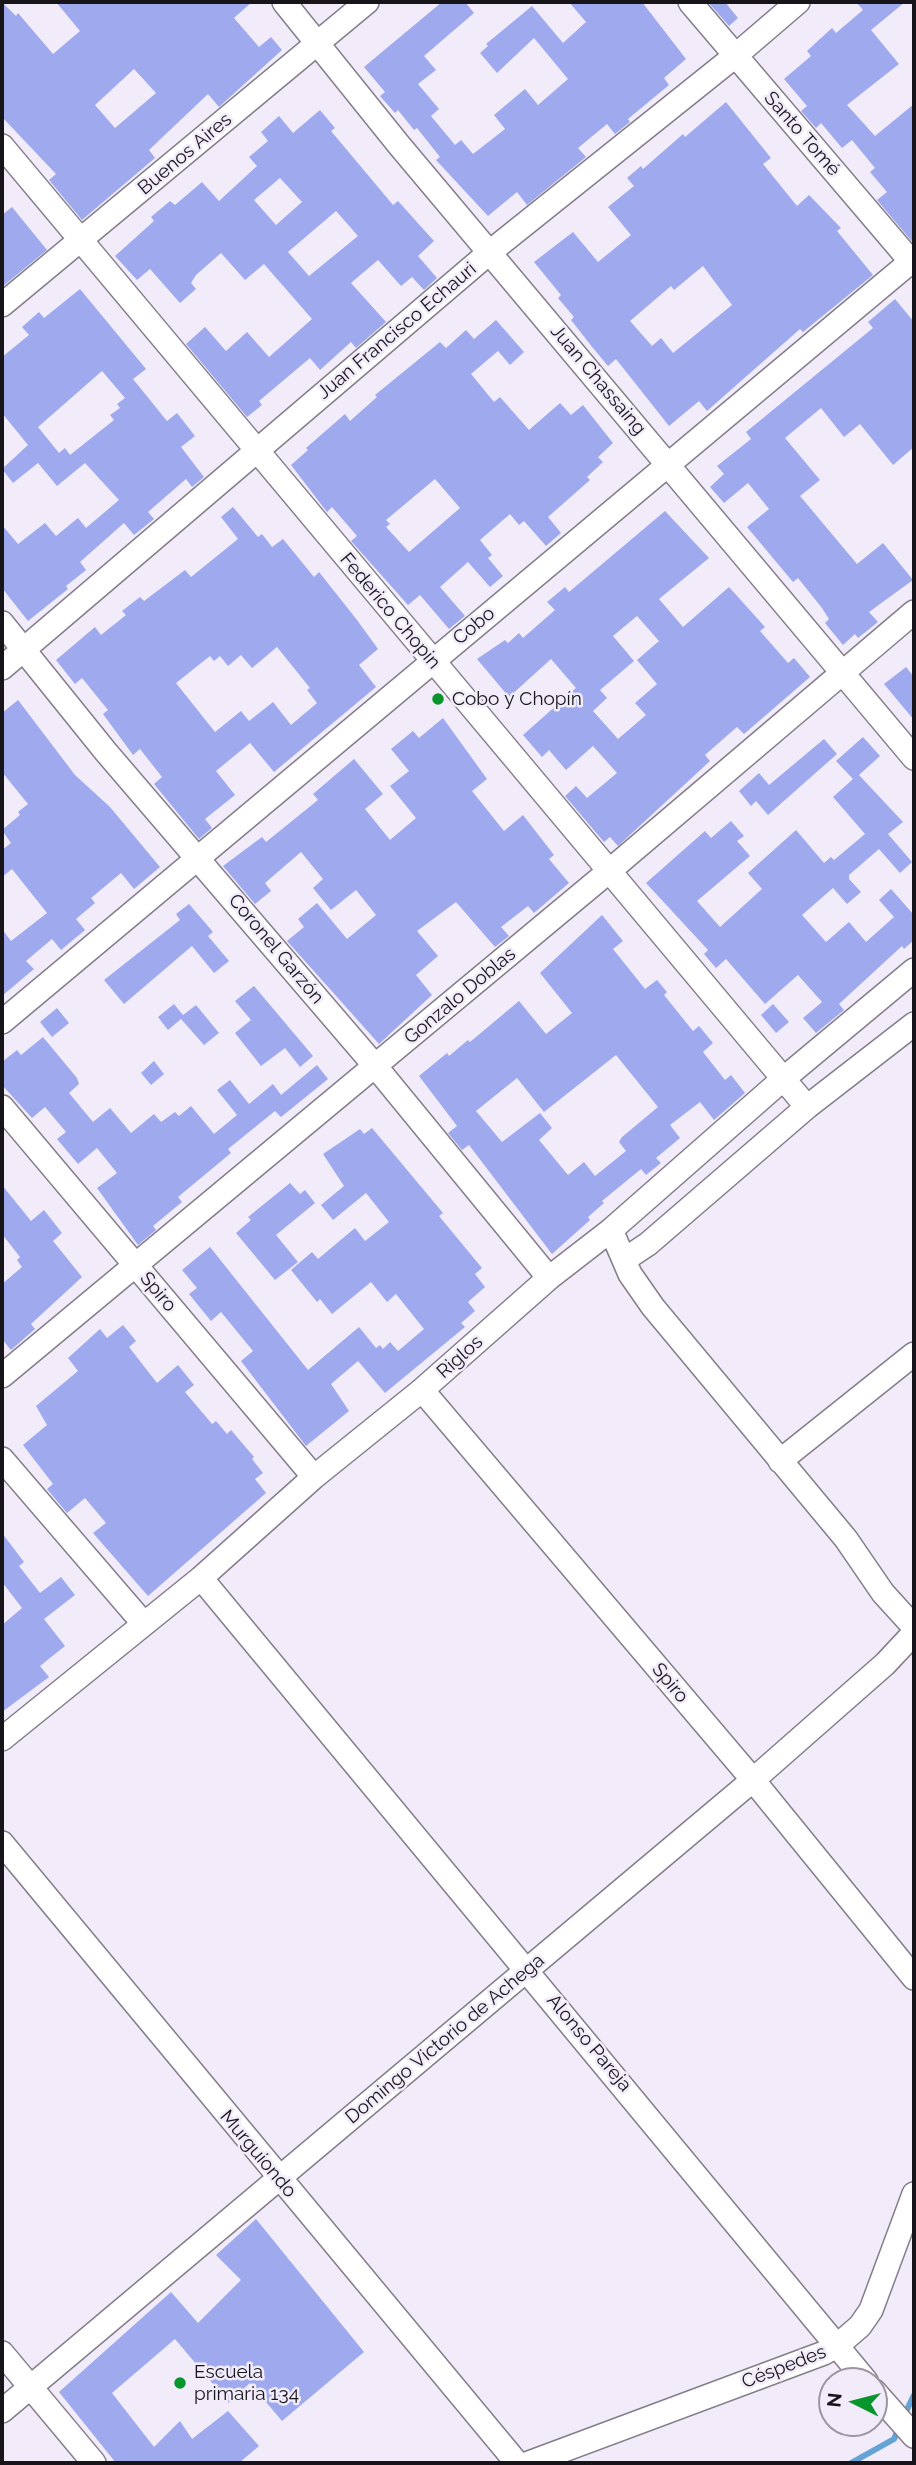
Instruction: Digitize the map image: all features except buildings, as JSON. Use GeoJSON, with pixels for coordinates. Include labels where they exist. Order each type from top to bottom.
{"type":"FeatureCollection","features":[{"type":"Feature","properties":{"kind":"street","name":"Juan Chassaing"},"geometry":{"type":"LineString","coordinates":[[284,2],[914,758]]}},
{"type":"Feature","properties":{"kind":"street","name":"Buenos Aires"},"geometry":{"type":"LineString","coordinates":[[2,305],[367,2]]}},
{"type":"Feature","properties":{"kind":"street","name":"Santo Tomé"},"geometry":{"type":"LineString","coordinates":[[690,2],[913,262]]}},
{"type":"Feature","properties":{"kind":"street","name":"Juan Francisco Echauri"},"geometry":{"type":"LineString","coordinates":[[2,668],[490,252],[735,56],[798,2]]}},
{"type":"Feature","properties":{"kind":"street","name":"Federico Chopin"},"geometry":{"type":"LineString","coordinates":[[2,146],[807,1107]]}},
{"type":"Feature","properties":{"kind":"street","name":"Cobo"},"geometry":{"type":"LineString","coordinates":[[2,1022],[913,262]]}},
{"type":"Feature","properties":{"kind":"street","name":"Gonzalo Doblas"},"geometry":{"type":"LineString","coordinates":[[2,1376],[608,872],[914,612]]}},
{"type":"Feature","properties":{"kind":"street","name":"Coronel Garzón"},"geometry":{"type":"LineString","coordinates":[[2,623],[106,752],[376,1066],[549,1278]]}},
{"type":"Feature","properties":{"kind":"street","name":"Riglos"},"geometry":{"type":"LineString","coordinates":[[2,1739],[201,1577],[314,1476],[422,1390],[549,1278],[611,1230],[782,1080],[914,970]]}},
{"type":"Feature","properties":{"kind":"street"},"geometry":{"type":"LineString","coordinates":[[624,1261],[648,1244],[807,1107],[914,1024]]}},
{"type":"Feature","properties":{"kind":"street","name":"Spiro"},"geometry":{"type":"LineString","coordinates":[[2,1107],[314,1476]]}},
{"type":"Feature","properties":{"kind":"street"},"geometry":{"type":"LineString","coordinates":[[611,1230],[624,1261],[653,1307],[846,1539],[883,1593],[914,1630]]}},
{"type":"Feature","properties":{"kind":"street"},"geometry":{"type":"LineString","coordinates":[[780,1461],[914,1354]]}},
{"type":"Feature","properties":{"kind":"street","name":"Spiro"},"geometry":{"type":"LineString","coordinates":[[422,1390],[752,1780],[914,1978]]}},
{"type":"Feature","properties":{"kind":"street"},"geometry":{"type":"LineString","coordinates":[[2,1459],[144,1624]]}},
{"type":"Feature","properties":{"kind":"street","name":"Alonso Pareja"},"geometry":{"type":"LineString","coordinates":[[201,1577],[855,2367]]}},
{"type":"Feature","properties":{"kind":"street","name":"Domingo Victorio de Achega"},"geometry":{"type":"LineString","coordinates":[[2,2411],[752,1780],[885,1664],[914,1630]]}},
{"type":"Feature","properties":{"kind":"street","name":"Murguiondo"},"geometry":{"type":"LineString","coordinates":[[2,1843],[517,2463]]}},
{"type":"Feature","properties":{"kind":"street","name":"Céspedes"},"geometry":{"type":"LineString","coordinates":[[529,2463],[824,2353],[838,2345],[860,2326],[871,2310],[914,2194]]}},
{"type":"Feature","properties":{"kind":"street"},"geometry":{"type":"LineString","coordinates":[[2,2353],[94,2463]]}},
{"type":"Feature","properties":{"kind":"street"},"geometry":{"type":"LineString","coordinates":[[888,2407],[912,2434]]}},
{"type":"Feature","properties":{"kind":"waterway"},"geometry":{"type":"LineString","coordinates":[[903,2418],[914,2395]]}},
{"type":"Feature","properties":{"kind":"waterway"},"geometry":{"type":"LineString","coordinates":[[851,2463],[894,2439],[899,2428]]}},
{"type":"Feature","properties":{"kind":"place","name":"Cobo y Chopín"},"geometry":{"type":"Point","coordinates":[438,699]}},
{"type":"Feature","properties":{"kind":"place","name":"Escuela primaria 134"},"geometry":{"type":"Point","coordinates":[180,2383]}}]}
